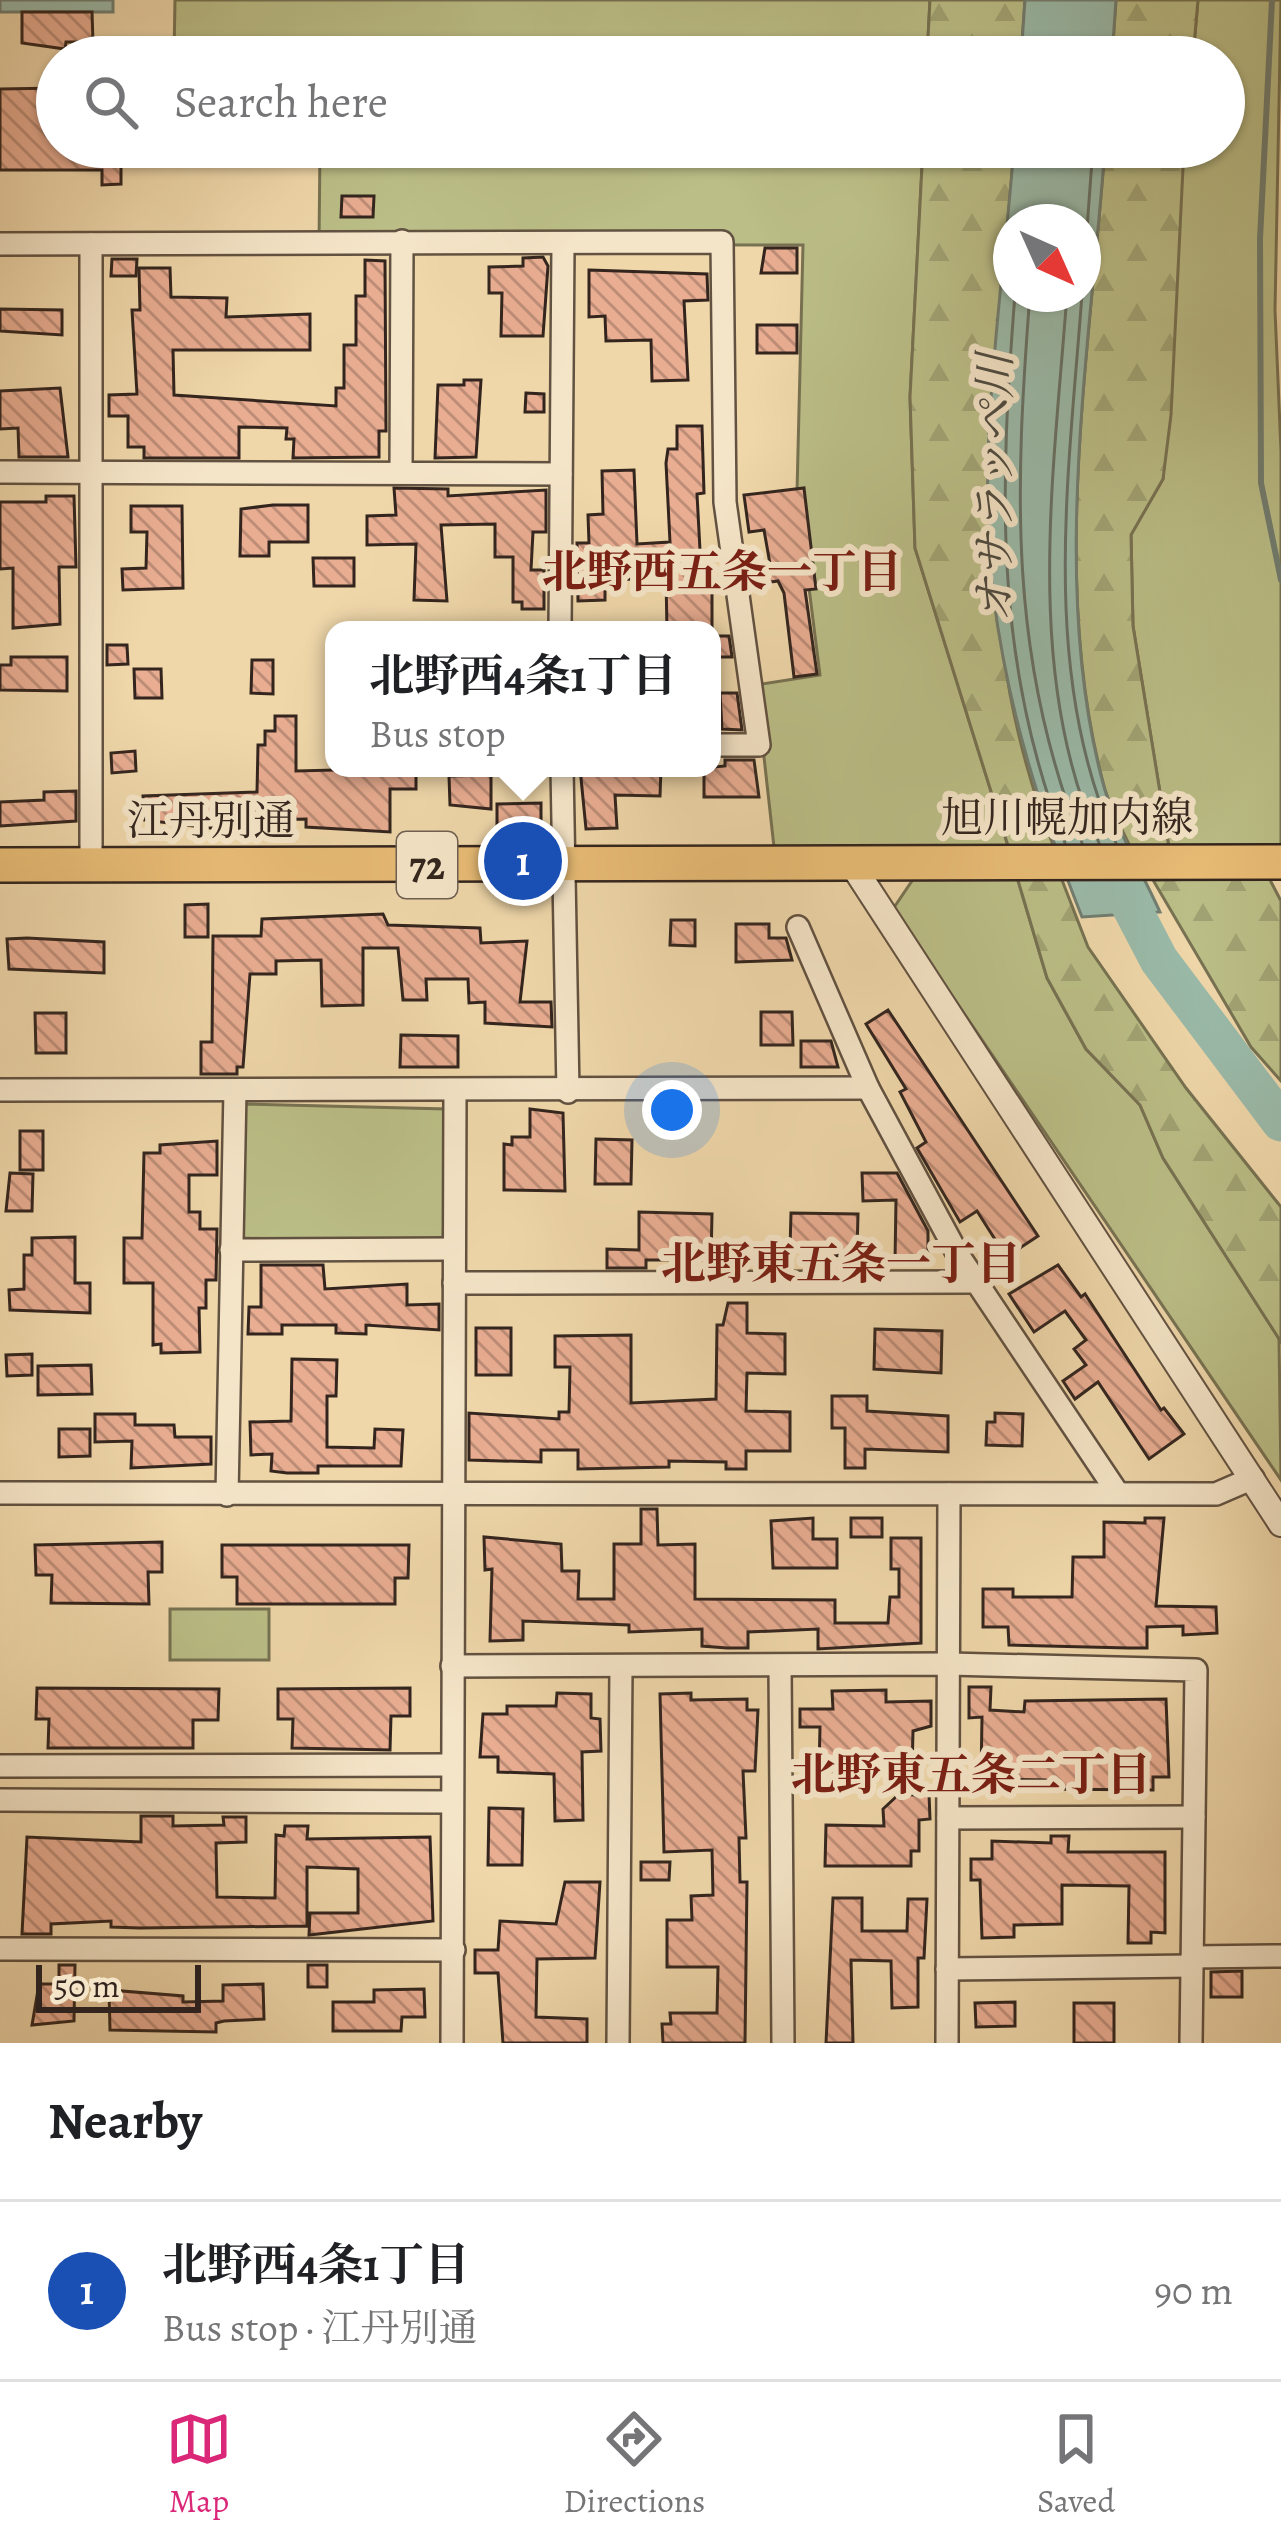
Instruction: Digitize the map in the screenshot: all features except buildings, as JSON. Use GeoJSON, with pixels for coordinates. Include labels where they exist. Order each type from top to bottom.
{"type":"FeatureCollection","features":[{"type":"Feature","properties":{"kind":"main road","name":"旭川幌加内線"},"geometry":{"type":"LineString","coordinates":[[853,866],[958,860],[1281,862]]}},
{"type":"Feature","properties":{"kind":"main road","name":"江丹別通"},"geometry":{"type":"LineString","coordinates":[[0,865],[853,866]]}},
{"type":"Feature","properties":{"kind":"street"},"geometry":{"type":"LineString","coordinates":[[401,472],[402,242]]}},
{"type":"Feature","properties":{"kind":"street"},"geometry":{"type":"LineString","coordinates":[[0,244],[722,242],[724,502],[759,745],[721,745]]}},
{"type":"Feature","properties":{"kind":"street"},"geometry":{"type":"LineString","coordinates":[[91,244],[91,865]]}},
{"type":"Feature","properties":{"kind":"street"},"geometry":{"type":"LineString","coordinates":[[560,621],[563,244]]}},
{"type":"Feature","properties":{"kind":"street"},"geometry":{"type":"LineString","coordinates":[[0,472],[561,474]]}},
{"type":"Feature","properties":{"kind":"street"},"geometry":{"type":"LineString","coordinates":[[562,777],[568,1092]]}},
{"type":"Feature","properties":{"kind":"street"},"geometry":{"type":"LineString","coordinates":[[853,866],[1281,1524]]}},
{"type":"Feature","properties":{"kind":"street"},"geometry":{"type":"LineString","coordinates":[[798,927],[868,1088],[975,1282],[1117,1492]]}},
{"type":"Feature","properties":{"kind":"street"},"geometry":{"type":"LineString","coordinates":[[0,1090],[868,1088]]}},
{"type":"Feature","properties":{"kind":"street"},"geometry":{"type":"LineString","coordinates":[[227,1495],[235,1090]]}},
{"type":"Feature","properties":{"kind":"street"},"geometry":{"type":"LineString","coordinates":[[452,2043],[455,1090]]}},
{"type":"Feature","properties":{"kind":"street"},"geometry":{"type":"LineString","coordinates":[[231,1250],[453,1249]]}},
{"type":"Feature","properties":{"kind":"street"},"geometry":{"type":"LineString","coordinates":[[454,1283],[975,1282]]}},
{"type":"Feature","properties":{"kind":"street"},"geometry":{"type":"LineString","coordinates":[[0,1493],[1216,1494],[1253,1478]]}},
{"type":"Feature","properties":{"kind":"street"},"geometry":{"type":"LineString","coordinates":[[947,2043],[949,1494]]}},
{"type":"Feature","properties":{"kind":"street"},"geometry":{"type":"LineString","coordinates":[[452,1666],[949,1664],[1196,1670],[1191,2043]]}},
{"type":"Feature","properties":{"kind":"street"},"geometry":{"type":"LineString","coordinates":[[618,2043],[621,1666]]}},
{"type":"Feature","properties":{"kind":"street"},"geometry":{"type":"LineString","coordinates":[[780,1667],[782,2043]]}},
{"type":"Feature","properties":{"kind":"street"},"geometry":{"type":"LineString","coordinates":[[0,1766],[452,1765]]}},
{"type":"Feature","properties":{"kind":"street"},"geometry":{"type":"LineString","coordinates":[[0,1800],[451,1802]]}},
{"type":"Feature","properties":{"kind":"street"},"geometry":{"type":"LineString","coordinates":[[948,1818],[1194,1817]]}},
{"type":"Feature","properties":{"kind":"street"},"geometry":{"type":"LineString","coordinates":[[0,1949],[454,1950]]}},
{"type":"Feature","properties":{"kind":"street"},"geometry":{"type":"LineString","coordinates":[[946,1969],[1281,1956]]}},
{"type":"Feature","properties":{"kind":"green space"},"geometry":{"type":"Polygon","coordinates":[[[175,0],[930,0],[928,36],[174,36],[175,0]]]}},
{"type":"Feature","properties":{"kind":"green space"},"geometry":{"type":"Polygon","coordinates":[[[930,0],[1025,0],[1022,36],[928,36],[930,0]]]}},
{"type":"Feature","properties":{"kind":"green space"},"geometry":{"type":"Polygon","coordinates":[[[1116,0],[1198,0],[1195,36],[1113,36],[1116,0]]]}},
{"type":"Feature","properties":{"kind":"green space"},"geometry":{"type":"Polygon","coordinates":[[[1198,0],[1281,0],[1275,310],[1281,451],[1281,856],[1170,854],[1133,626],[1131,534],[1163,479],[1183,168],[1245,168],[1245,36],[1195,36],[1198,0]]]}},
{"type":"Feature","properties":{"kind":"green space"},"geometry":{"type":"Polygon","coordinates":[[[320,168],[922,168],[910,397],[915,548],[1009,849],[775,856],[756,685],[820,675],[797,493],[803,245],[319,244],[320,168]]]}},
{"type":"Feature","properties":{"kind":"green space"},"geometry":{"type":"Polygon","coordinates":[[[922,168],[1012,168],[1009,204],[993,204],[993,312],[1000,312],[992,502],[996,589],[1007,675],[1026,762],[1055,850],[1009,849],[915,548],[910,397],[922,168]]]}},
{"type":"Feature","properties":{"kind":"green space"},"geometry":{"type":"Polygon","coordinates":[[[1103,168],[1183,168],[1171,415],[1163,479],[1131,535],[1133,626],[1170,854],[1133,853],[1104,786],[1088,709],[1079,629],[1078,468],[1091,312],[1101,312],[1103,168]]]}},
{"type":"Feature","properties":{"kind":"green space"},"geometry":{"type":"Polygon","coordinates":[[[1060,875],[1088,947],[1186,1088],[1281,1207],[1281,1342],[1163,1158],[1140,1105],[1086,1049],[1047,978],[1017,877],[1060,875]]]}},
{"type":"Feature","properties":{"kind":"green space"},"geometry":{"type":"Polygon","coordinates":[[[1017,877],[1047,978],[1086,1049],[1140,1105],[1163,1158],[1279,1338],[1281,1480],[893,909],[914,878],[1017,877]]]}},
{"type":"Feature","properties":{"kind":"green space"},"geometry":{"type":"Polygon","coordinates":[[[1269,878],[1281,901],[1281,1081],[1251,1047],[1153,880],[1269,878]]]}},
{"type":"Feature","properties":{"kind":"green space"},"geometry":{"type":"Polygon","coordinates":[[[243,1104],[447,1109],[443,1243],[239,1238],[243,1104]]]}},
{"type":"Feature","properties":{"kind":"green space"},"geometry":{"type":"Polygon","coordinates":[[[170,1609],[269,1609],[269,1660],[170,1660],[170,1609]]]}},
{"type":"Feature","properties":{"kind":"water"},"geometry":{"type":"Polygon","coordinates":[[[0,0],[113,0],[113,12],[0,12],[0,0]]]}},
{"type":"Feature","properties":{"kind":"water"},"geometry":{"type":"Polygon","coordinates":[[[1025,0],[1116,0],[1113,36],[1022,36],[1025,0]]]}},
{"type":"Feature","properties":{"kind":"water"},"geometry":{"type":"Polygon","coordinates":[[[1012,168],[1103,168],[1100,204],[1009,204],[1012,168]]]}},
{"type":"Feature","properties":{"kind":"water"},"geometry":{"type":"Polygon","coordinates":[[[998,312],[1091,312],[1076,551],[1088,711],[1104,787],[1160,912],[1082,917],[1052,838],[1016,718],[993,593],[989,426],[998,312]]]}},
{"type":"Feature","properties":{"kind":"waterway"},"geometry":{"type":"LineString","coordinates":[[1272,0],[1260,239],[1261,483],[1281,580]]}},
{"type":"Feature","properties":{"kind":"waterway","name":"オサラッペ川"},"geometry":{"type":"LineString","coordinates":[[1111,868],[1159,960],[1281,1122]]}},
{"type":"Feature","properties":{"kind":"place","name":"北野西4条1丁目"},"geometry":{"type":"Point","coordinates":[523,861]}},
{"type":"Feature","properties":{"kind":"district","name":"北野西五条一丁目"},"geometry":{"type":"Point","coordinates":[722,572]}},
{"type":"Feature","properties":{"kind":"district","name":"北野東五条一丁目"},"geometry":{"type":"Point","coordinates":[841,1264]}},
{"type":"Feature","properties":{"kind":"district","name":"北野東五条二丁目"},"geometry":{"type":"Point","coordinates":[971,1775]}}]}
